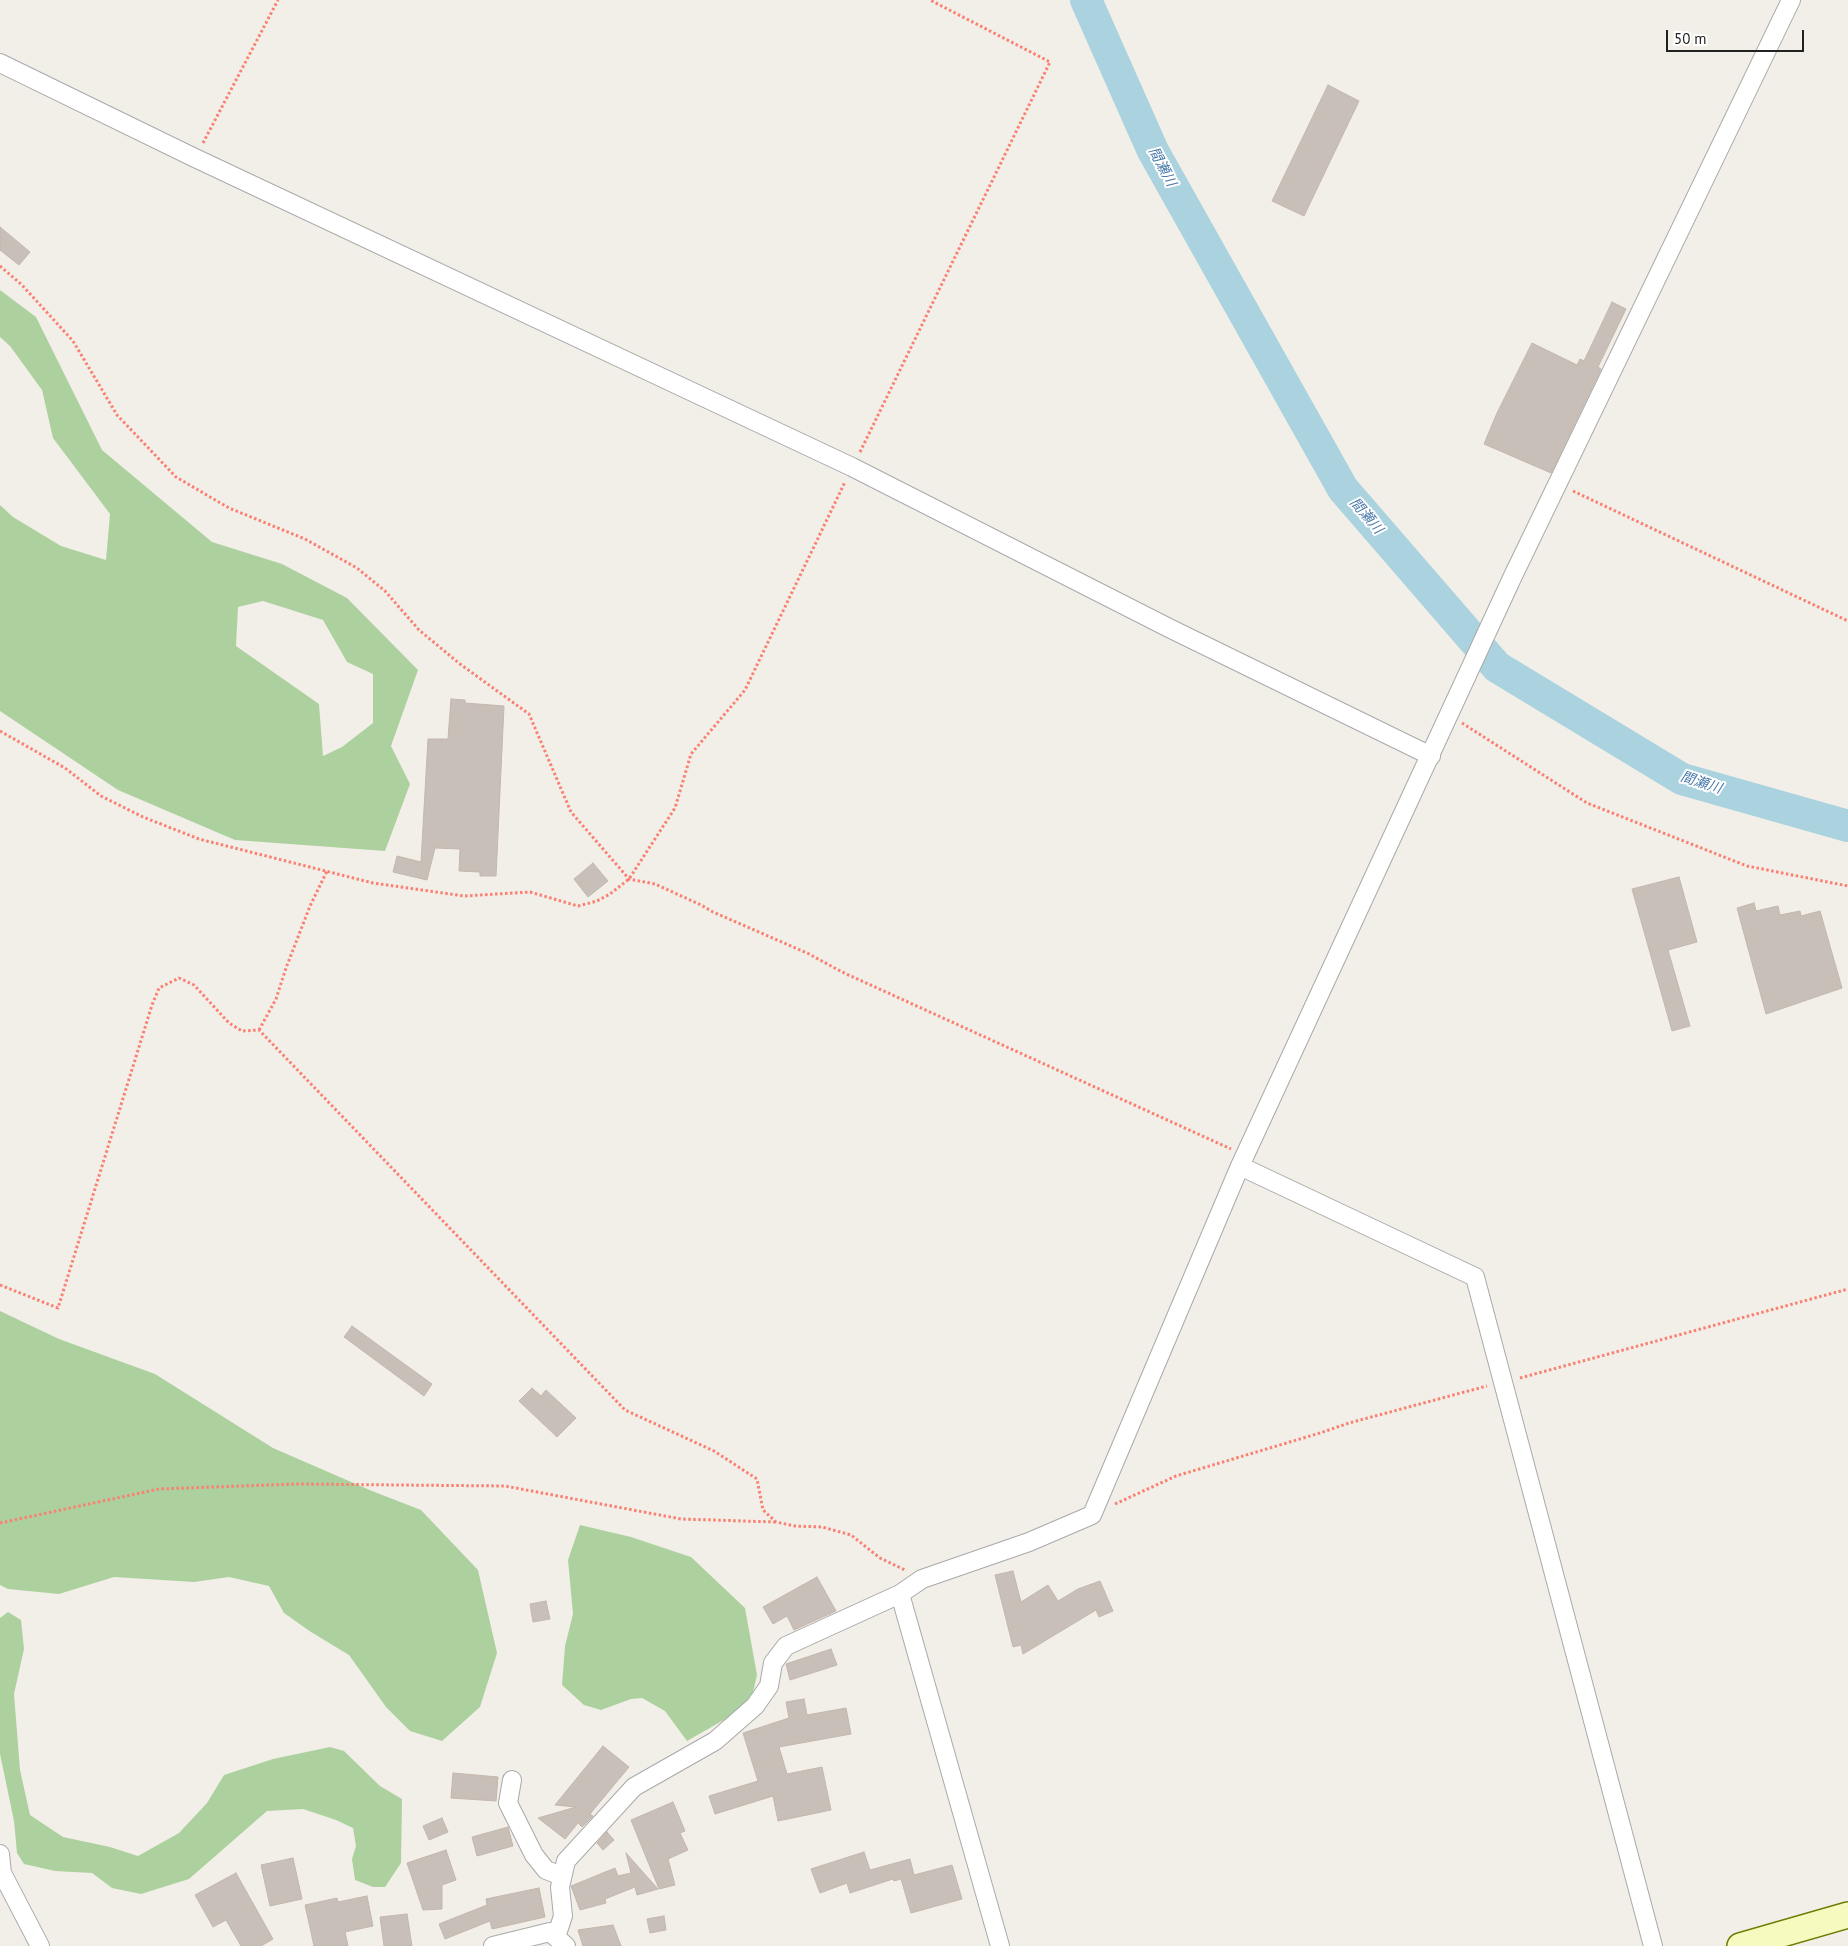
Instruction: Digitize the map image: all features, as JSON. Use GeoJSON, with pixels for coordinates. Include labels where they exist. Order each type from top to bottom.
{"type":"FeatureCollection","features":[{"type":"Feature","properties":{"kind":"street"},"geometry":{"type":"LineString","coordinates":[[561,1942],[563,1916],[560,1887],[566,1861],[634,1787],[715,1741],[755,1706],[769,1686],[773,1663],[786,1646],[900,1594],[922,1579],[1030,1542],[1092,1515],[1243,1161],[1449,714],[1557,484],[1791,0]]}},
{"type":"Feature","properties":{"kind":"street"},"geometry":{"type":"LineString","coordinates":[[0,63],[195,158],[852,467],[1171,629],[1431,756]]}},
{"type":"Feature","properties":{"kind":"street"},"geometry":{"type":"LineString","coordinates":[[1243,1161],[1476,1277],[1502,1383],[1653,1946]]}},
{"type":"Feature","properties":{"kind":"street"},"geometry":{"type":"LineString","coordinates":[[900,1594],[1000,1946]]}},
{"type":"Feature","properties":{"kind":"street"},"geometry":{"type":"LineString","coordinates":[[512,1780],[508,1803],[534,1855],[546,1870],[562,1876]]}},
{"type":"Feature","properties":{"kind":"street"},"geometry":{"type":"LineString","coordinates":[[0,1854],[2,1873],[40,1946]]}},
{"type":"Feature","properties":{"kind":"street"},"geometry":{"type":"LineString","coordinates":[[1740,1946],[1848,1915]]}},
{"type":"Feature","properties":{"kind":"street"},"geometry":{"type":"LineString","coordinates":[[492,1946],[550,1932],[561,1942]]}},
{"type":"Feature","properties":{"kind":"path"},"geometry":{"type":"LineString","coordinates":[[195,158],[278,0]]}},
{"type":"Feature","properties":{"kind":"path"},"geometry":{"type":"LineString","coordinates":[[0,731],[65,768],[101,796],[143,817],[199,839],[373,882],[464,896],[530,892],[578,906],[597,901],[610,894],[629,879],[676,808],[691,754],[745,690],[1050,62],[930,0]]}},
{"type":"Feature","properties":{"kind":"path"},"geometry":{"type":"LineString","coordinates":[[0,266],[22,284],[73,341],[117,415],[176,478],[229,508],[305,538],[357,568],[385,591],[420,630],[447,653],[529,714],[572,812],[629,879],[655,884],[701,904],[713,912],[808,954],[842,972],[1243,1161]]}},
{"type":"Feature","properties":{"kind":"path"},"geometry":{"type":"LineString","coordinates":[[1557,484],[1848,621]]}},
{"type":"Feature","properties":{"kind":"path"},"geometry":{"type":"LineString","coordinates":[[1449,714],[1587,803],[1747,866],[1848,886]]}},
{"type":"Feature","properties":{"kind":"path"},"geometry":{"type":"LineString","coordinates":[[259,1030],[276,999],[310,906],[326,871]]}},
{"type":"Feature","properties":{"kind":"path"},"geometry":{"type":"LineString","coordinates":[[0,1285],[58,1308],[152,1005],[159,988],[179,978],[194,985],[229,1023],[242,1031],[259,1030],[625,1410],[714,1451],[757,1480],[763,1510],[776,1522]]}},
{"type":"Feature","properties":{"kind":"path"},"geometry":{"type":"LineString","coordinates":[[1092,1515],[1176,1476],[1349,1423],[1848,1289]]}},
{"type":"Feature","properties":{"kind":"path"},"geometry":{"type":"LineString","coordinates":[[0,1523],[158,1489],[296,1484],[506,1486],[681,1519],[776,1522],[795,1526],[822,1527],[850,1535],[880,1558],[922,1579]]}},
{"type":"Feature","properties":{"kind":"green space"},"geometry":{"type":"Polygon","coordinates":[[[0,290],[36,317],[102,450],[212,542],[282,564],[347,598],[418,670],[391,746],[410,784],[385,851],[235,840],[118,790],[0,711],[0,505],[13,517],[61,546],[106,560],[110,514],[53,438],[42,390],[10,346],[0,337],[0,290]],[[263,601],[238,607],[236,646],[319,704],[323,756],[342,747],[373,723],[373,674],[347,662],[323,620],[263,601]]]}},
{"type":"Feature","properties":{"kind":"green space"},"geometry":{"type":"Polygon","coordinates":[[[0,1311],[59,1339],[155,1374],[273,1448],[421,1510],[478,1570],[497,1653],[480,1707],[442,1741],[410,1731],[386,1707],[349,1655],[284,1613],[269,1586],[229,1577],[194,1582],[114,1577],[59,1594],[8,1589],[0,1585],[0,1311]]]}},
{"type":"Feature","properties":{"kind":"green space"},"geometry":{"type":"Polygon","coordinates":[[[580,1525],[631,1537],[691,1557],[745,1608],[757,1675],[750,1705],[687,1741],[665,1711],[642,1698],[631,1699],[601,1710],[584,1705],[562,1685],[565,1646],[573,1614],[568,1560],[580,1525]]]}},
{"type":"Feature","properties":{"kind":"green space"},"geometry":{"type":"Polygon","coordinates":[[[8,1612],[21,1620],[24,1649],[14,1694],[20,1770],[30,1815],[63,1837],[110,1847],[138,1856],[179,1833],[207,1803],[224,1775],[273,1759],[330,1747],[344,1751],[380,1786],[402,1799],[401,1863],[385,1887],[373,1887],[355,1880],[352,1859],[356,1846],[353,1828],[303,1809],[267,1811],[189,1879],[141,1894],[112,1888],[92,1873],[55,1871],[24,1864],[17,1853],[14,1821],[0,1754],[0,1618],[8,1612]]]}},
{"type":"Feature","properties":{"kind":"building"},"geometry":{"type":"Polygon","coordinates":[[[1328,85],[1359,101],[1304,216],[1272,201],[1328,85]]]}},
{"type":"Feature","properties":{"kind":"building"},"geometry":{"type":"Polygon","coordinates":[[[0,227],[30,252],[19,265],[0,250],[0,227]]]}},
{"type":"Feature","properties":{"kind":"building"},"geometry":{"type":"Polygon","coordinates":[[[1612,302],[1626,309],[1598,367],[1601,369],[1551,473],[1484,444],[1497,413],[1532,343],[1577,365],[1580,359],[1584,361],[1612,302]]]}},
{"type":"Feature","properties":{"kind":"building"},"geometry":{"type":"Polygon","coordinates":[[[451,699],[465,700],[465,703],[504,706],[496,876],[480,876],[480,872],[459,871],[460,849],[435,848],[427,880],[393,872],[397,856],[421,862],[428,739],[448,739],[451,699]]]}},
{"type":"Feature","properties":{"kind":"building"},"geometry":{"type":"Polygon","coordinates":[[[593,863],[608,881],[588,897],[574,879],[593,863]]]}},
{"type":"Feature","properties":{"kind":"building"},"geometry":{"type":"Polygon","coordinates":[[[1679,877],[1697,942],[1668,950],[1690,1026],[1672,1031],[1632,889],[1679,877]]]}},
{"type":"Feature","properties":{"kind":"building"},"geometry":{"type":"Polygon","coordinates":[[[1754,903],[1756,911],[1778,906],[1780,915],[1800,911],[1801,916],[1820,911],[1842,988],[1766,1014],[1737,908],[1754,903]]]}},
{"type":"Feature","properties":{"kind":"building"},"geometry":{"type":"Polygon","coordinates":[[[352,1326],[432,1384],[424,1396],[344,1337],[352,1326]]]}},
{"type":"Feature","properties":{"kind":"building"},"geometry":{"type":"Polygon","coordinates":[[[532,1388],[541,1396],[546,1390],[576,1418],[557,1437],[519,1401],[532,1388]]]}},
{"type":"Feature","properties":{"kind":"building"},"geometry":{"type":"Polygon","coordinates":[[[1013,1571],[1021,1602],[1048,1585],[1058,1601],[1078,1589],[1100,1581],[1113,1611],[1099,1617],[1096,1610],[1023,1654],[1021,1645],[1013,1647],[995,1575],[1013,1571]]]}},
{"type":"Feature","properties":{"kind":"building"},"geometry":{"type":"Polygon","coordinates":[[[817,1577],[836,1611],[794,1630],[787,1616],[773,1624],[763,1607],[817,1577]]]}},
{"type":"Feature","properties":{"kind":"building"},"geometry":{"type":"Polygon","coordinates":[[[546,1601],[550,1619],[533,1622],[530,1604],[546,1601]]]}},
{"type":"Feature","properties":{"kind":"building"},"geometry":{"type":"Polygon","coordinates":[[[831,1649],[837,1665],[790,1680],[786,1664],[831,1649]]]}},
{"type":"Feature","properties":{"kind":"building"},"geometry":{"type":"Polygon","coordinates":[[[804,1699],[807,1715],[846,1708],[851,1734],[779,1747],[787,1774],[822,1767],[831,1810],[778,1821],[773,1796],[715,1814],[709,1796],[758,1781],[743,1733],[789,1718],[786,1702],[804,1699]]]}},
{"type":"Feature","properties":{"kind":"building"},"geometry":{"type":"Polygon","coordinates":[[[603,1746],[629,1767],[590,1814],[593,1816],[582,1827],[578,1823],[565,1839],[538,1818],[576,1807],[555,1805],[603,1746]]]}},
{"type":"Feature","properties":{"kind":"building"},"geometry":{"type":"Polygon","coordinates":[[[453,1773],[498,1777],[496,1801],[451,1798],[453,1773]]]}},
{"type":"Feature","properties":{"kind":"building"},"geometry":{"type":"Polygon","coordinates":[[[673,1802],[685,1831],[680,1833],[688,1850],[668,1859],[675,1885],[659,1889],[631,1820],[673,1802]]]}},
{"type":"Feature","properties":{"kind":"building"},"geometry":{"type":"Polygon","coordinates":[[[442,1818],[448,1832],[429,1840],[423,1826],[442,1818]]]}},
{"type":"Feature","properties":{"kind":"building"},"geometry":{"type":"Polygon","coordinates":[[[508,1827],[513,1846],[477,1856],[472,1837],[508,1827]]]}},
{"type":"Feature","properties":{"kind":"building"},"geometry":{"type":"Polygon","coordinates":[[[607,1832],[614,1840],[603,1850],[597,1843],[607,1832]]]}},
{"type":"Feature","properties":{"kind":"building"},"geometry":{"type":"Polygon","coordinates":[[[446,1850],[456,1880],[442,1885],[442,1909],[423,1910],[407,1863],[446,1850]]]}},
{"type":"Feature","properties":{"kind":"building"},"geometry":{"type":"Polygon","coordinates":[[[864,1852],[870,1870],[910,1859],[914,1875],[952,1865],[962,1899],[911,1913],[901,1879],[894,1881],[893,1879],[850,1893],[847,1883],[820,1893],[811,1869],[864,1852]]]}},
{"type":"Feature","properties":{"kind":"building"},"geometry":{"type":"Polygon","coordinates":[[[626,1853],[658,1889],[637,1895],[635,1887],[605,1899],[606,1903],[580,1910],[571,1886],[615,1868],[618,1876],[631,1873],[626,1853]]]}},
{"type":"Feature","properties":{"kind":"building"},"geometry":{"type":"Polygon","coordinates":[[[293,1858],[302,1899],[270,1906],[261,1865],[293,1858]]]}},
{"type":"Feature","properties":{"kind":"building"},"geometry":{"type":"Polygon","coordinates":[[[236,1873],[273,1939],[261,1946],[241,1946],[226,1920],[213,1927],[195,1895],[236,1873]]]}},
{"type":"Feature","properties":{"kind":"building"},"geometry":{"type":"Polygon","coordinates":[[[539,1888],[545,1917],[492,1929],[490,1921],[445,1939],[439,1924],[487,1905],[486,1899],[539,1888]]]}},
{"type":"Feature","properties":{"kind":"building"},"geometry":{"type":"Polygon","coordinates":[[[367,1896],[373,1926],[345,1932],[348,1946],[314,1946],[305,1905],[337,1898],[338,1902],[367,1896]]]}},
{"type":"Feature","properties":{"kind":"building"},"geometry":{"type":"Polygon","coordinates":[[[407,1914],[412,1946],[384,1946],[380,1917],[407,1914]]]}},
{"type":"Feature","properties":{"kind":"building"},"geometry":{"type":"Polygon","coordinates":[[[664,1916],[666,1930],[650,1933],[647,1919],[664,1916]]]}},
{"type":"Feature","properties":{"kind":"building"},"geometry":{"type":"Polygon","coordinates":[[[613,1925],[621,1946],[583,1946],[578,1930],[613,1925]]]}},
{"type":"Feature","properties":{"kind":"waterway","name":"間瀬川"},"geometry":{"type":"LineString","coordinates":[[1086,0],[1153,151],[1343,489],[1497,667],[1682,779],[1848,826]]}}]}
